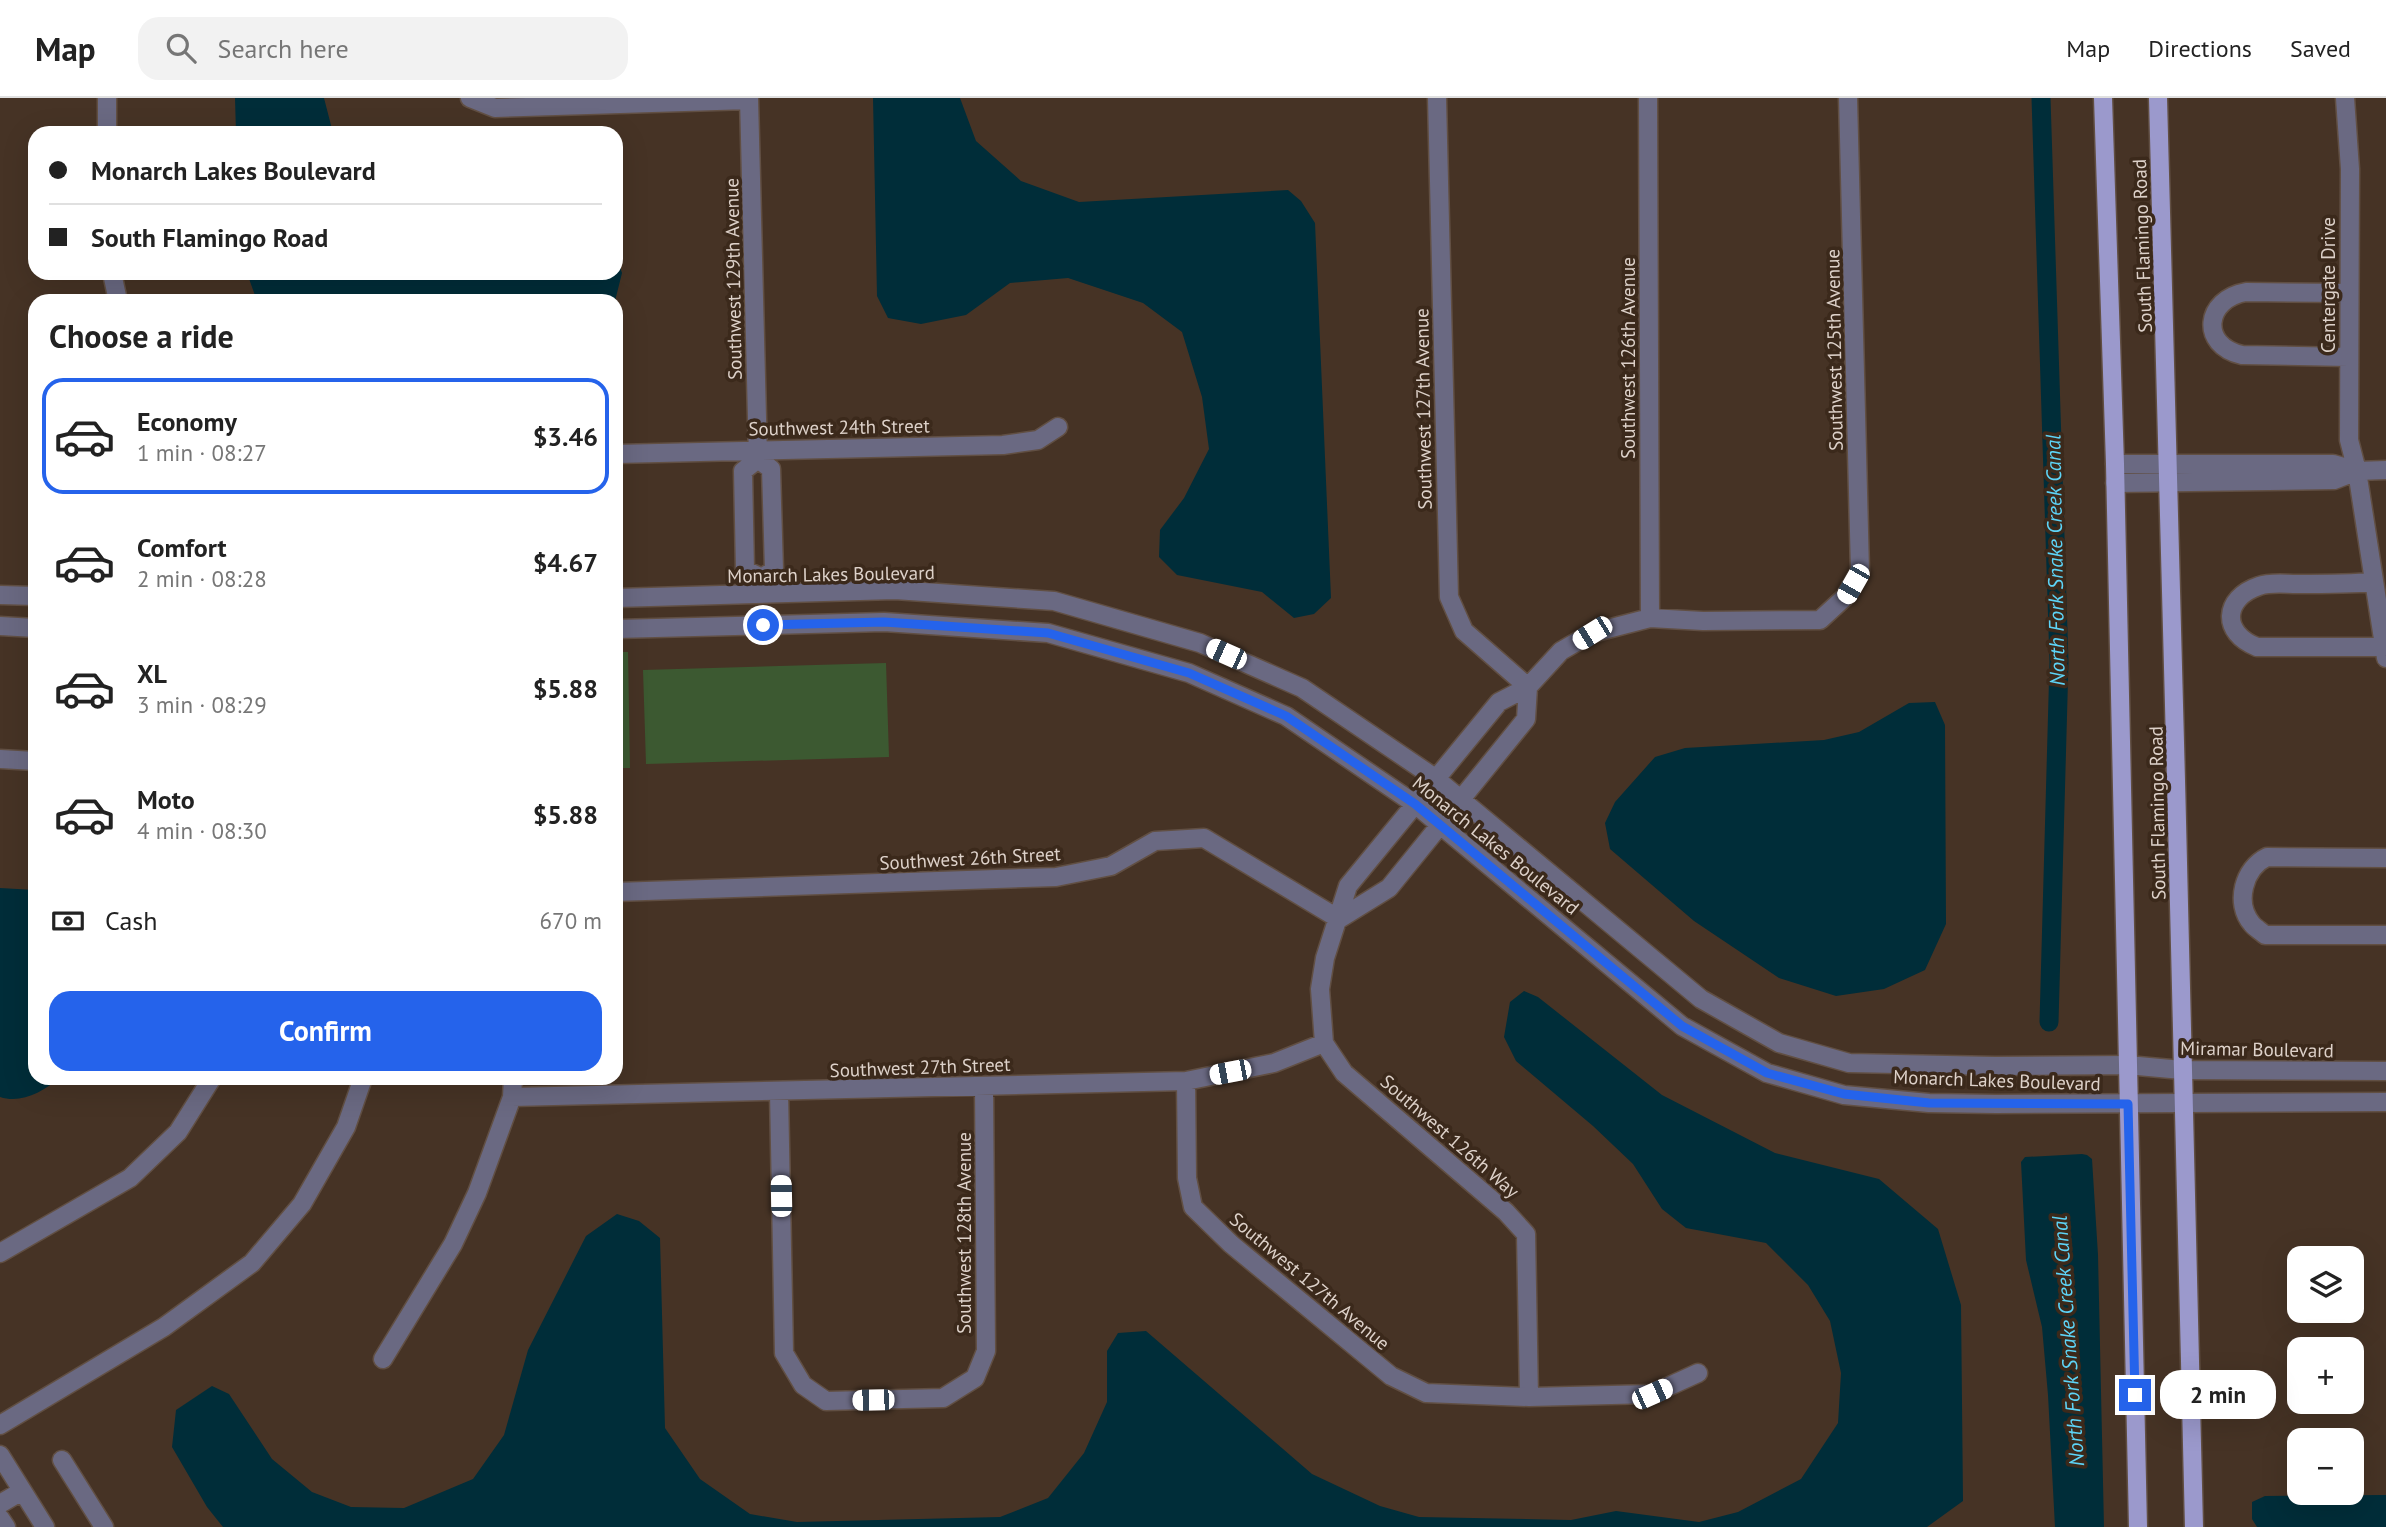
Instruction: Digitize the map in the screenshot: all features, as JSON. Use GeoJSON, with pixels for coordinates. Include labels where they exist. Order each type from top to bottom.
{"type":"FeatureCollection","features":[{"type":"Feature","properties":{"kind":"main road","name":"South Flamingo Road"},"geometry":{"type":"LineString","coordinates":[[2104,98],[2115,464],[2138,1527]]}},
{"type":"Feature","properties":{"kind":"main road","name":"South Flamingo Road"},"geometry":{"type":"LineString","coordinates":[[2158,98],[2170,482],[2182,1102],[2194,1527]]}},
{"type":"Feature","properties":{"kind":"street"},"geometry":{"type":"LineString","coordinates":[[107,98],[107,126]]}},
{"type":"Feature","properties":{"kind":"street"},"geometry":{"type":"LineString","coordinates":[[470,98],[495,108],[749,99]]}},
{"type":"Feature","properties":{"kind":"street","name":"Southwest 127th Avenue"},"geometry":{"type":"LineString","coordinates":[[1437,98],[1449,597],[1464,631],[1528,687]]}},
{"type":"Feature","properties":{"kind":"street","name":"Southwest 126th Avenue"},"geometry":{"type":"LineString","coordinates":[[1648,98],[1650,618]]}},
{"type":"Feature","properties":{"kind":"street","name":"Southwest 125th Avenue"},"geometry":{"type":"LineString","coordinates":[[1650,618],[1703,621],[1820,620],[1845,597],[1860,571],[1848,98]]}},
{"type":"Feature","properties":{"kind":"street","name":"Centergate Drive"},"geometry":{"type":"LineString","coordinates":[[2345,98],[2350,169],[2349,440],[2357,471],[2385,653]]}},
{"type":"Feature","properties":{"kind":"street","name":"Southwest 129th Avenue"},"geometry":{"type":"LineString","coordinates":[[749,99],[758,454],[771,468],[774,570],[762,586],[745,570],[743,471],[758,454]]}},
{"type":"Feature","properties":{"kind":"street"},"geometry":{"type":"LineString","coordinates":[[2348,357],[2242,355],[2229,352],[2218,344],[2213,332],[2213,318],[2219,304],[2234,294],[2349,293]]}},
{"type":"Feature","properties":{"kind":"street","name":"Southwest 24th Street"},"geometry":{"type":"LineString","coordinates":[[623,454],[758,454],[1003,445],[1038,440],[1058,427]]}},
{"type":"Feature","properties":{"kind":"street"},"geometry":{"type":"LineString","coordinates":[[2115,464],[2169,463],[2282,472]]}},
{"type":"Feature","properties":{"kind":"street"},"geometry":{"type":"LineString","coordinates":[[2115,482],[2170,482],[2282,472],[2333,464],[2357,471],[2386,470]]}},
{"type":"Feature","properties":{"kind":"street"},"geometry":{"type":"LineString","coordinates":[[2374,582],[2263,585],[2244,592],[2235,602],[2231,622],[2237,634],[2257,647],[2385,653]]}},
{"type":"Feature","properties":{"kind":"street","name":"Monarch Lakes Boulevard"},"geometry":{"type":"LineString","coordinates":[[623,597],[762,586],[895,590],[1054,601],[1200,643],[1302,688],[1435,778],[1701,999],[1779,1043],[1849,1063],[2127,1065]]}},
{"type":"Feature","properties":{"kind":"street"},"geometry":{"type":"LineString","coordinates":[[0,595],[28,596]]}},
{"type":"Feature","properties":{"kind":"street"},"geometry":{"type":"LineString","coordinates":[[1339,919],[1390,888],[1526,719],[1528,687],[1561,651],[1592,633],[1650,618]]}},
{"type":"Feature","properties":{"kind":"street","name":"Monarch Lakes Boulevard"},"geometry":{"type":"LineString","coordinates":[[623,629],[884,622],[1048,633],[1189,673],[1286,716],[1415,804],[1682,1026],[1767,1073],[1844,1094],[1929,1103],[2128,1104]]}},
{"type":"Feature","properties":{"kind":"street"},"geometry":{"type":"LineString","coordinates":[[0,626],[28,628]]}},
{"type":"Feature","properties":{"kind":"street","name":"Southwest 126th Way"},"geometry":{"type":"LineString","coordinates":[[1528,687],[1499,702],[1348,886],[1325,958],[1320,989],[1324,1043],[1344,1073],[1506,1212],[1526,1234],[1529,1397]]}},
{"type":"Feature","properties":{"kind":"street"},"geometry":{"type":"LineString","coordinates":[[0,759],[28,761]]}},
{"type":"Feature","properties":{"kind":"street","name":"Southwest 26th Street"},"geometry":{"type":"LineString","coordinates":[[623,892],[1056,877],[1111,866],[1154,841],[1204,838],[1339,919]]}},
{"type":"Feature","properties":{"kind":"street"},"geometry":{"type":"LineString","coordinates":[[2386,858],[2267,857],[2256,862],[2245,877],[2244,905],[2251,923],[2265,935],[2386,936]]}},
{"type":"Feature","properties":{"kind":"street","name":"Southwest 27th Street"},"geometry":{"type":"LineString","coordinates":[[512,1097],[1186,1080],[1274,1063],[1324,1043]]}},
{"type":"Feature","properties":{"kind":"street","name":"Miramar Boulevard"},"geometry":{"type":"LineString","coordinates":[[2127,1065],[2182,1070],[2386,1071]]}},
{"type":"Feature","properties":{"kind":"street","name":"Southwest 127th Avenue"},"geometry":{"type":"LineString","coordinates":[[1186,1080],[1186,1178],[1193,1207],[1231,1244],[1391,1376],[1426,1393],[1529,1397],[1652,1394],[1698,1373]]}},
{"type":"Feature","properties":{"kind":"street"},"geometry":{"type":"LineString","coordinates":[[0,1253],[130,1178],[177,1132],[207,1085]]}},
{"type":"Feature","properties":{"kind":"street"},"geometry":{"type":"LineString","coordinates":[[0,1425],[163,1327],[252,1263],[302,1204],[346,1127],[361,1085]]}},
{"type":"Feature","properties":{"kind":"street"},"geometry":{"type":"LineString","coordinates":[[383,1359],[453,1244],[477,1193],[512,1097],[513,1085]]}},
{"type":"Feature","properties":{"kind":"street","name":"Southwest 128th Avenue"},"geometry":{"type":"LineString","coordinates":[[779,1092],[784,1353],[803,1385],[826,1401],[943,1398],[975,1378],[986,1351],[984,1086]]}},
{"type":"Feature","properties":{"kind":"street"},"geometry":{"type":"LineString","coordinates":[[2128,1104],[2386,1102]]}},
{"type":"Feature","properties":{"kind":"street"},"geometry":{"type":"LineString","coordinates":[[0,1455],[44,1527]]}},
{"type":"Feature","properties":{"kind":"street"},"geometry":{"type":"LineString","coordinates":[[62,1460],[104,1527]]}},
{"type":"Feature","properties":{"kind":"street"},"geometry":{"type":"LineString","coordinates":[[0,1504],[22,1491]]}},
{"type":"Feature","properties":{"kind":"street"},"geometry":{"type":"LineString","coordinates":[[0,1518],[6,1527]]}},
{"type":"Feature","properties":{"kind":"green space"},"geometry":{"type":"Polygon","coordinates":[[[623,652],[628,652],[630,768],[623,768],[623,652]]]}},
{"type":"Feature","properties":{"kind":"green space"},"geometry":{"type":"Polygon","coordinates":[[[886,663],[889,757],[646,764],[643,670],[886,663]]]}},
{"type":"Feature","properties":{"kind":"water"},"geometry":{"type":"Polygon","coordinates":[[[235,98],[324,98],[331,126],[236,126],[235,98]]]}},
{"type":"Feature","properties":{"kind":"water"},"geometry":{"type":"Polygon","coordinates":[[[873,98],[960,98],[976,141],[1021,181],[1079,202],[1288,190],[1301,201],[1315,223],[1331,598],[1314,614],[1294,618],[1262,592],[1177,575],[1159,557],[1160,530],[1184,498],[1209,449],[1202,397],[1182,332],[1143,303],[1068,278],[1010,283],[966,315],[921,324],[888,318],[877,296],[873,98]]]}},
{"type":"Feature","properties":{"kind":"water"},"geometry":{"type":"Polygon","coordinates":[[[250,280],[620,280],[617,294],[254,294],[250,280]]]}},
{"type":"Feature","properties":{"kind":"water"},"geometry":{"type":"Polygon","coordinates":[[[1935,702],[1945,725],[1946,924],[1925,970],[1884,989],[1836,996],[1779,978],[1694,921],[1610,849],[1605,823],[1615,802],[1655,757],[1685,748],[1824,740],[1859,732],[1909,703],[1935,702]]]}},
{"type":"Feature","properties":{"kind":"water"},"geometry":{"type":"Polygon","coordinates":[[[0,888],[28,890],[28,1085],[50,1085],[24,1098],[0,1097],[0,888]]]}},
{"type":"Feature","properties":{"kind":"water"},"geometry":{"type":"Polygon","coordinates":[[[1524,991],[1538,997],[1662,1095],[1775,1153],[1879,1179],[1938,1229],[1961,1305],[1963,1501],[1927,1527],[223,1527],[207,1507],[172,1447],[176,1410],[212,1386],[229,1394],[272,1459],[312,1492],[351,1507],[404,1508],[473,1479],[504,1435],[528,1350],[586,1236],[617,1214],[639,1221],[660,1238],[665,1428],[700,1479],[750,1514],[797,1522],[1000,1517],[1048,1498],[1084,1453],[1107,1402],[1107,1351],[1118,1333],[1146,1331],[1312,1474],[1380,1506],[1419,1517],[1571,1520],[1616,1511],[1699,1522],[1738,1512],[1801,1479],[1838,1423],[1841,1373],[1830,1321],[1808,1285],[1766,1243],[1686,1228],[1662,1209],[1633,1164],[1516,1061],[1504,1037],[1510,1002],[1524,991]]]}},
{"type":"Feature","properties":{"kind":"water"},"geometry":{"type":"Polygon","coordinates":[[[2082,1154],[2092,1159],[2098,1255],[2104,1527],[2055,1527],[2042,1327],[2026,1260],[2021,1162],[2025,1157],[2082,1154]]]}},
{"type":"Feature","properties":{"kind":"water"},"geometry":{"type":"Polygon","coordinates":[[[2364,1495],[2386,1495],[2386,1527],[2257,1527],[2252,1519],[2252,1502],[2265,1496],[2287,1496],[2287,1505],[2364,1505],[2364,1495]]]}},
{"type":"Feature","properties":{"kind":"waterway","name":"North Fork Snake Creek Canal"},"geometry":{"type":"LineString","coordinates":[[2041,98],[2059,662],[2049,1022]]}},
{"type":"Feature","properties":{"kind":"route"},"geometry":{"type":"LineString","coordinates":[[763,625],[884,622],[1048,633],[1189,673],[1286,716],[1415,804],[1682,1026],[1767,1073],[1844,1094],[1929,1103],[2128,1104],[2135,1395]]}}]}
